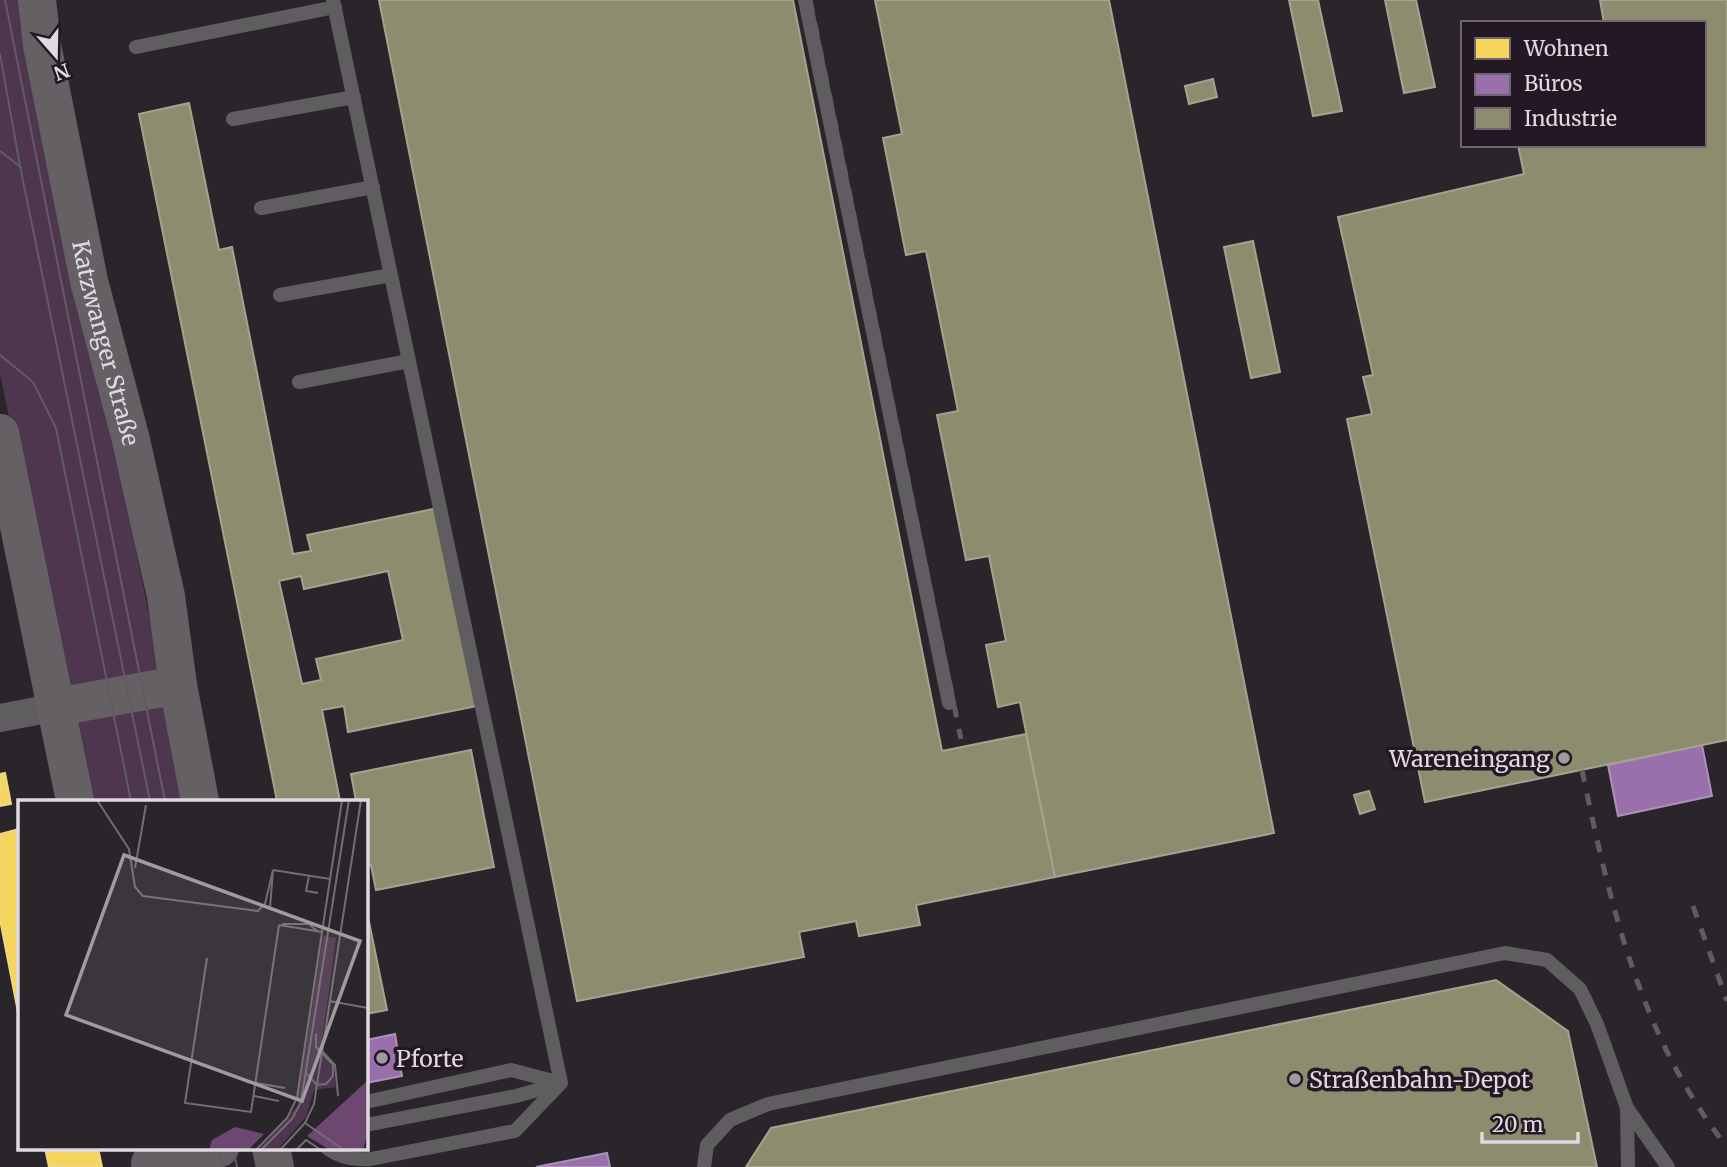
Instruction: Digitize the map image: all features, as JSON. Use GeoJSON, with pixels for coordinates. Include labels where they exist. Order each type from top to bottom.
{"type":"FeatureCollection","features":[{"type":"Feature","properties":{"kind":"main road","name":"Katzwanger Straße"},"geometry":{"type":"LineString","coordinates":[[37,0],[44,57],[89,281],[130,436],[166,596],[178,685],[200,800]]}},
{"type":"Feature","properties":{"kind":"main road"},"geometry":{"type":"LineString","coordinates":[[0,433],[75,800]]}},
{"type":"Feature","properties":{"kind":"main road"},"geometry":{"type":"LineString","coordinates":[[57,707],[178,685]]}},
{"type":"Feature","properties":{"kind":"main road"},"geometry":{"type":"LineString","coordinates":[[149,1159],[207,1150]]}},
{"type":"Feature","properties":{"kind":"street"},"geometry":{"type":"LineString","coordinates":[[0,718],[57,707]]}},
{"type":"Feature","properties":{"kind":"lane"},"geometry":{"type":"LineString","coordinates":[[805,0],[949,703]]}},
{"type":"Feature","properties":{"kind":"lane"},"geometry":{"type":"LineString","coordinates":[[136,47],[334,4],[561,1083]]}},
{"type":"Feature","properties":{"kind":"lane"},"geometry":{"type":"LineString","coordinates":[[233,120],[354,97]]}},
{"type":"Feature","properties":{"kind":"lane"},"geometry":{"type":"LineString","coordinates":[[261,208],[373,187]]}},
{"type":"Feature","properties":{"kind":"lane"},"geometry":{"type":"LineString","coordinates":[[280,295],[391,275]]}},
{"type":"Feature","properties":{"kind":"lane"},"geometry":{"type":"LineString","coordinates":[[299,382],[409,361]]}},
{"type":"Feature","properties":{"kind":"lane"},"geometry":{"type":"LineString","coordinates":[[704,1167],[707,1144],[730,1120],[768,1104],[1505,953],[1547,960],[1580,989],[1597,1024],[1627,1108],[1668,1167]]}},
{"type":"Feature","properties":{"kind":"lane"},"geometry":{"type":"LineString","coordinates":[[368,1102],[511,1070],[561,1083]]}},
{"type":"Feature","properties":{"kind":"lane"},"geometry":{"type":"LineString","coordinates":[[368,1125],[516,1096],[561,1083]]}},
{"type":"Feature","properties":{"kind":"lane"},"geometry":{"type":"LineString","coordinates":[[330,1150],[355,1160],[371,1159],[514,1131],[561,1083]]}},
{"type":"Feature","properties":{"kind":"lane"},"geometry":{"type":"LineString","coordinates":[[1627,1108],[1628,1167]]}},
{"type":"Feature","properties":{"kind":"shaded area"},"geometry":{"type":"Polygon","coordinates":[[[0,0],[27,0],[186,800],[89,800],[0,374],[0,0]]]}},
{"type":"Feature","properties":{"kind":"building: Wohnen"},"geometry":{"type":"Polygon","coordinates":[[[5,773],[11,804],[0,806],[0,774],[5,773]]]}},
{"type":"Feature","properties":{"kind":"building: Wohnen"},"geometry":{"type":"Polygon","coordinates":[[[18,829],[18,932],[3,935],[0,919],[0,834],[18,829]]]}},
{"type":"Feature","properties":{"kind":"building: Wohnen"},"geometry":{"type":"Polygon","coordinates":[[[18,932],[18,1012],[3,935],[18,932]]]}},
{"type":"Feature","properties":{"kind":"building: Wohnen"},"geometry":{"type":"Polygon","coordinates":[[[45,1150],[98,1150],[102,1167],[49,1167],[45,1150]]]}},
{"type":"Feature","properties":{"kind":"building: Büros"},"geometry":{"type":"Polygon","coordinates":[[[1702,745],[1712,796],[1618,816],[1608,765],[1702,745]]]}},
{"type":"Feature","properties":{"kind":"building: Büros","name":"Pforte"},"geometry":{"type":"Polygon","coordinates":[[[395,1034],[402,1076],[368,1083],[368,1040],[395,1034]]]}},
{"type":"Feature","properties":{"kind":"building: Büros"},"geometry":{"type":"Polygon","coordinates":[[[607,1153],[610,1167],[536,1167],[607,1153]]]}},
{"type":"Feature","properties":{"kind":"building: Industrie"},"geometry":{"type":"Polygon","coordinates":[[[379,0],[793,0],[942,751],[1026,734],[1055,877],[916,905],[920,925],[859,936],[856,921],[799,932],[804,957],[577,1001],[379,0]]]}},
{"type":"Feature","properties":{"kind":"building: Industrie"},"geometry":{"type":"Polygon","coordinates":[[[875,0],[1109,0],[1274,833],[1055,877],[1020,702],[998,707],[986,645],[1006,641],[989,556],[966,560],[937,415],[958,411],[926,251],[906,255],[883,138],[902,134],[875,0]]]}},
{"type":"Feature","properties":{"kind":"building: Industrie"},"geometry":{"type":"Polygon","coordinates":[[[1289,0],[1318,0],[1342,111],[1313,116],[1289,0]]]}},
{"type":"Feature","properties":{"kind":"building: Industrie"},"geometry":{"type":"Polygon","coordinates":[[[1385,0],[1416,0],[1435,87],[1404,93],[1385,0]]]}},
{"type":"Feature","properties":{"kind":"building: Industrie"},"geometry":{"type":"Polygon","coordinates":[[[1600,0],[1727,0],[1727,740],[1425,802],[1347,419],[1372,414],[1363,377],[1373,375],[1338,217],[1524,174],[1518,147],[1706,147],[1706,21],[1604,21],[1600,0]]]}},
{"type":"Feature","properties":{"kind":"building: Industrie"},"geometry":{"type":"Polygon","coordinates":[[[1213,79],[1217,97],[1189,104],[1185,86],[1213,79]]]}},
{"type":"Feature","properties":{"kind":"building: Industrie"},"geometry":{"type":"Polygon","coordinates":[[[189,103],[219,250],[232,247],[293,554],[311,551],[307,535],[438,508],[477,706],[348,732],[344,706],[322,710],[340,800],[277,800],[139,114],[189,103]],[[388,571],[304,589],[301,576],[279,581],[302,684],[321,680],[316,659],[403,640],[388,571]]]}},
{"type":"Feature","properties":{"kind":"building: Industrie"},"geometry":{"type":"Polygon","coordinates":[[[1253,241],[1280,372],[1251,378],[1224,247],[1253,241]]]}},
{"type":"Feature","properties":{"kind":"building: Industrie"},"geometry":{"type":"Polygon","coordinates":[[[471,750],[494,867],[376,890],[371,865],[368,866],[368,800],[356,800],[351,774],[471,750]]]}},
{"type":"Feature","properties":{"kind":"building: Industrie"},"geometry":{"type":"Polygon","coordinates":[[[1369,791],[1375,809],[1360,814],[1354,795],[1369,791]]]}},
{"type":"Feature","properties":{"kind":"building: Industrie"},"geometry":{"type":"Polygon","coordinates":[[[368,917],[387,1010],[368,1014],[368,917]]]}},
{"type":"Feature","properties":{"kind":"building: Industrie","name":"Straßenbahn-Depot"},"geometry":{"type":"Polygon","coordinates":[[[1496,980],[1568,1031],[1597,1167],[746,1167],[771,1128],[1496,980]]]}},
{"type":"Feature","properties":{"kind":"tram line"},"geometry":{"type":"LineString","coordinates":[[5,0],[165,800]]}},
{"type":"Feature","properties":{"kind":"tram line"},"geometry":{"type":"LineString","coordinates":[[0,54],[20,166],[150,800]]}},
{"type":"Feature","properties":{"kind":"tram line"},"geometry":{"type":"LineString","coordinates":[[0,151],[22,168]]}},
{"type":"Feature","properties":{"kind":"tram line"},"geometry":{"type":"LineString","coordinates":[[0,355],[33,382],[56,428],[131,800]]}},
{"type":"Feature","properties":{"kind":"tram line"},"geometry":{"type":"LineString","coordinates":[[219,1150],[223,1167]]}},
{"type":"Feature","properties":{"kind":"tram line"},"geometry":{"type":"LineString","coordinates":[[233,1150],[237,1167]]}},
{"type":"Feature","properties":{"kind":"railway"},"geometry":{"type":"LineString","coordinates":[[810,0],[961,739]]}},
{"type":"Feature","properties":{"kind":"railway"},"geometry":{"type":"LineString","coordinates":[[1582,770],[1617,919],[1650,1015],[1697,1105],[1727,1147]]}},
{"type":"Feature","properties":{"kind":"railway"},"geometry":{"type":"LineString","coordinates":[[1693,906],[1727,1001]]}},
{"type":"Feature","properties":{"kind":"place","name":"Wareneingang"},"geometry":{"type":"Point","coordinates":[1564,758]}},
{"type":"Feature","properties":{"kind":"place","name":"Pforte"},"geometry":{"type":"Point","coordinates":[382,1058]}},
{"type":"Feature","properties":{"kind":"place","name":"Straßenbahn-Depot"},"geometry":{"type":"Point","coordinates":[1295,1079]}}]}
